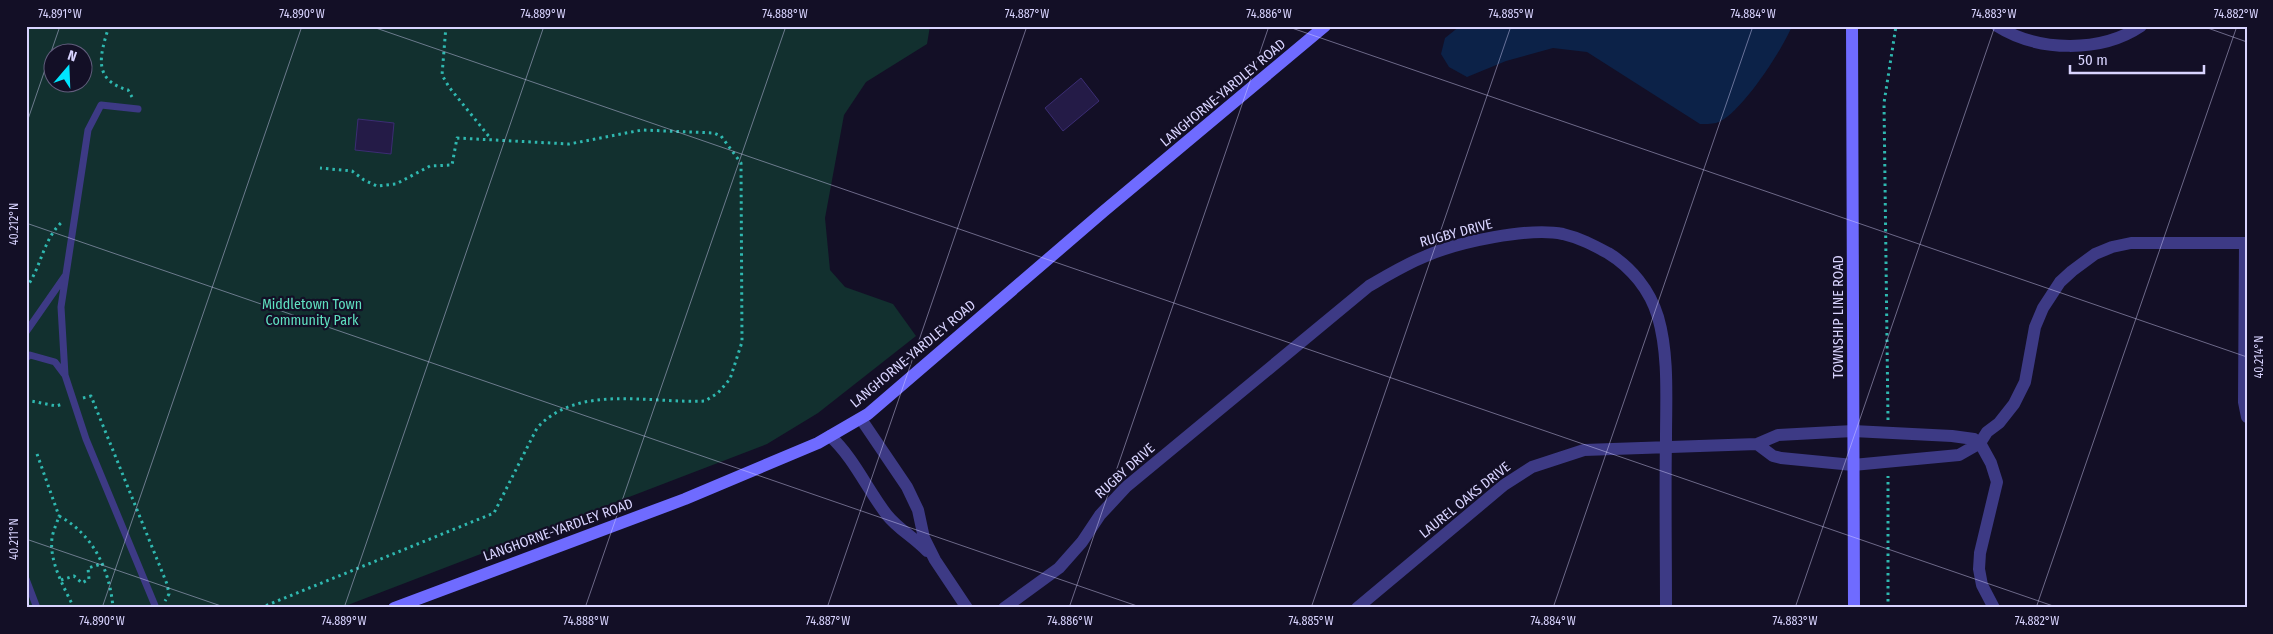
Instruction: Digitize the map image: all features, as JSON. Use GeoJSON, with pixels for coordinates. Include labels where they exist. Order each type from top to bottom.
{"type":"FeatureCollection","features":[{"type":"Feature","properties":{"kind":"main road","name":"LANGHORNE-YARDLEY ROAD"},"geometry":{"type":"LineString","coordinates":[[394,608],[685,499],[830,436],[861,418],[1325,26]]}},
{"type":"Feature","properties":{"kind":"main road","name":"TOWNSHIP LINE ROAD"},"geometry":{"type":"LineString","coordinates":[[1852,26],[1854,608]]}},
{"type":"Feature","properties":{"kind":"street"},"geometry":{"type":"LineString","coordinates":[[1997,26],[2034,42],[2081,46],[2120,38],[2141,26]]}},
{"type":"Feature","properties":{"kind":"street","name":"RUGBY DRIVE"},"geometry":{"type":"LineString","coordinates":[[1004,608],[1059,568],[1082,542],[1100,515],[1126,487],[1369,286],[1401,267],[1428,255],[1510,235],[1544,232],[1563,234],[1588,242],[1622,262],[1649,296],[1658,317],[1664,346],[1666,608]]}},
{"type":"Feature","properties":{"kind":"street"},"geometry":{"type":"LineString","coordinates":[[1757,444],[1773,456],[1781,458],[1853,465],[1959,455],[1980,443],[1986,432],[1998,423],[2014,404],[2025,382],[2034,327],[2043,308],[2060,282],[2096,254],[2112,247],[2131,243],[2246,242],[2244,402],[2247,416]]}},
{"type":"Feature","properties":{"kind":"street"},"geometry":{"type":"LineString","coordinates":[[861,418],[907,488],[918,510],[924,538],[935,560],[967,608]]}},
{"type":"Feature","properties":{"kind":"street","name":"LAUREL OAKS DRIVE"},"geometry":{"type":"LineString","coordinates":[[1357,608],[1504,485],[1532,467],[1584,450],[1757,444],[1778,435],[1853,431],[1952,436],[1974,439],[1980,443]]}},
{"type":"Feature","properties":{"kind":"street"},"geometry":{"type":"LineString","coordinates":[[830,436],[848,456],[888,516],[914,537],[935,560]]}},
{"type":"Feature","properties":{"kind":"street"},"geometry":{"type":"LineString","coordinates":[[1980,443],[1991,463],[1997,482],[1980,553],[1979,570],[1982,585],[1994,608]]}},
{"type":"Feature","properties":{"kind":"lane"},"geometry":{"type":"LineString","coordinates":[[138,109],[101,105],[88,130],[61,307],[65,375],[86,439],[156,608]]}},
{"type":"Feature","properties":{"kind":"lane"},"geometry":{"type":"LineString","coordinates":[[26,332],[67,274]]}},
{"type":"Feature","properties":{"kind":"lane"},"geometry":{"type":"LineString","coordinates":[[26,358],[30,355],[55,362],[65,375]]}},
{"type":"Feature","properties":{"kind":"lane"},"geometry":{"type":"LineString","coordinates":[[26,579],[37,608]]}},
{"type":"Feature","properties":{"kind":"path"},"geometry":{"type":"LineString","coordinates":[[109,26],[99,63],[104,74],[114,86],[128,90],[138,109]]}},
{"type":"Feature","properties":{"kind":"path"},"geometry":{"type":"LineString","coordinates":[[446,26],[442,75],[449,87],[491,139]]}},
{"type":"Feature","properties":{"kind":"path"},"geometry":{"type":"LineString","coordinates":[[1888,432],[1884,103],[1896,26]]}},
{"type":"Feature","properties":{"kind":"path"},"geometry":{"type":"LineString","coordinates":[[260,608],[494,513],[537,428],[545,420],[560,411],[585,402],[609,399],[705,401],[718,393],[730,379],[742,342],[741,163],[721,136],[714,133],[642,130],[569,144],[457,138],[452,166],[430,166],[396,184],[377,186],[364,180],[352,171],[320,168]]}},
{"type":"Feature","properties":{"kind":"path"},"geometry":{"type":"LineString","coordinates":[[26,288],[33,279],[53,231],[77,208]]}},
{"type":"Feature","properties":{"kind":"path"},"geometry":{"type":"LineString","coordinates":[[37,454],[59,516],[52,538],[54,557],[61,580],[74,608]]}},
{"type":"Feature","properties":{"kind":"path"},"geometry":{"type":"LineString","coordinates":[[1888,462],[1888,608]]}},
{"type":"Feature","properties":{"kind":"path"},"geometry":{"type":"LineString","coordinates":[[59,516],[75,525],[88,538],[112,592],[113,608]]}},
{"type":"Feature","properties":{"kind":"path"},"geometry":{"type":"LineString","coordinates":[[61,580],[74,576],[82,583],[90,579],[88,568],[101,564]]}},
{"type":"Feature","properties":{"kind":"green space","name":"Middletown Town Community Park"},"geometry":{"type":"Polygon","coordinates":[[[26,26],[930,26],[927,44],[866,82],[844,115],[825,218],[830,270],[845,287],[893,304],[916,336],[818,413],[767,444],[340,608],[26,608],[26,26]]]}},
{"type":"Feature","properties":{"kind":"water"},"geometry":{"type":"Polygon","coordinates":[[[1460,26],[1792,26],[1770,65],[1748,96],[1736,109],[1716,123],[1700,124],[1587,52],[1553,48],[1506,61],[1467,77],[1449,67],[1441,54],[1445,38],[1460,26]]]}},
{"type":"Feature","properties":{"kind":"building"},"geometry":{"type":"Polygon","coordinates":[[[1081,78],[1099,101],[1063,131],[1045,108],[1081,78]]]}},
{"type":"Feature","properties":{"kind":"building"},"geometry":{"type":"Polygon","coordinates":[[[358,119],[394,123],[391,154],[355,150],[358,119]]]}}]}
